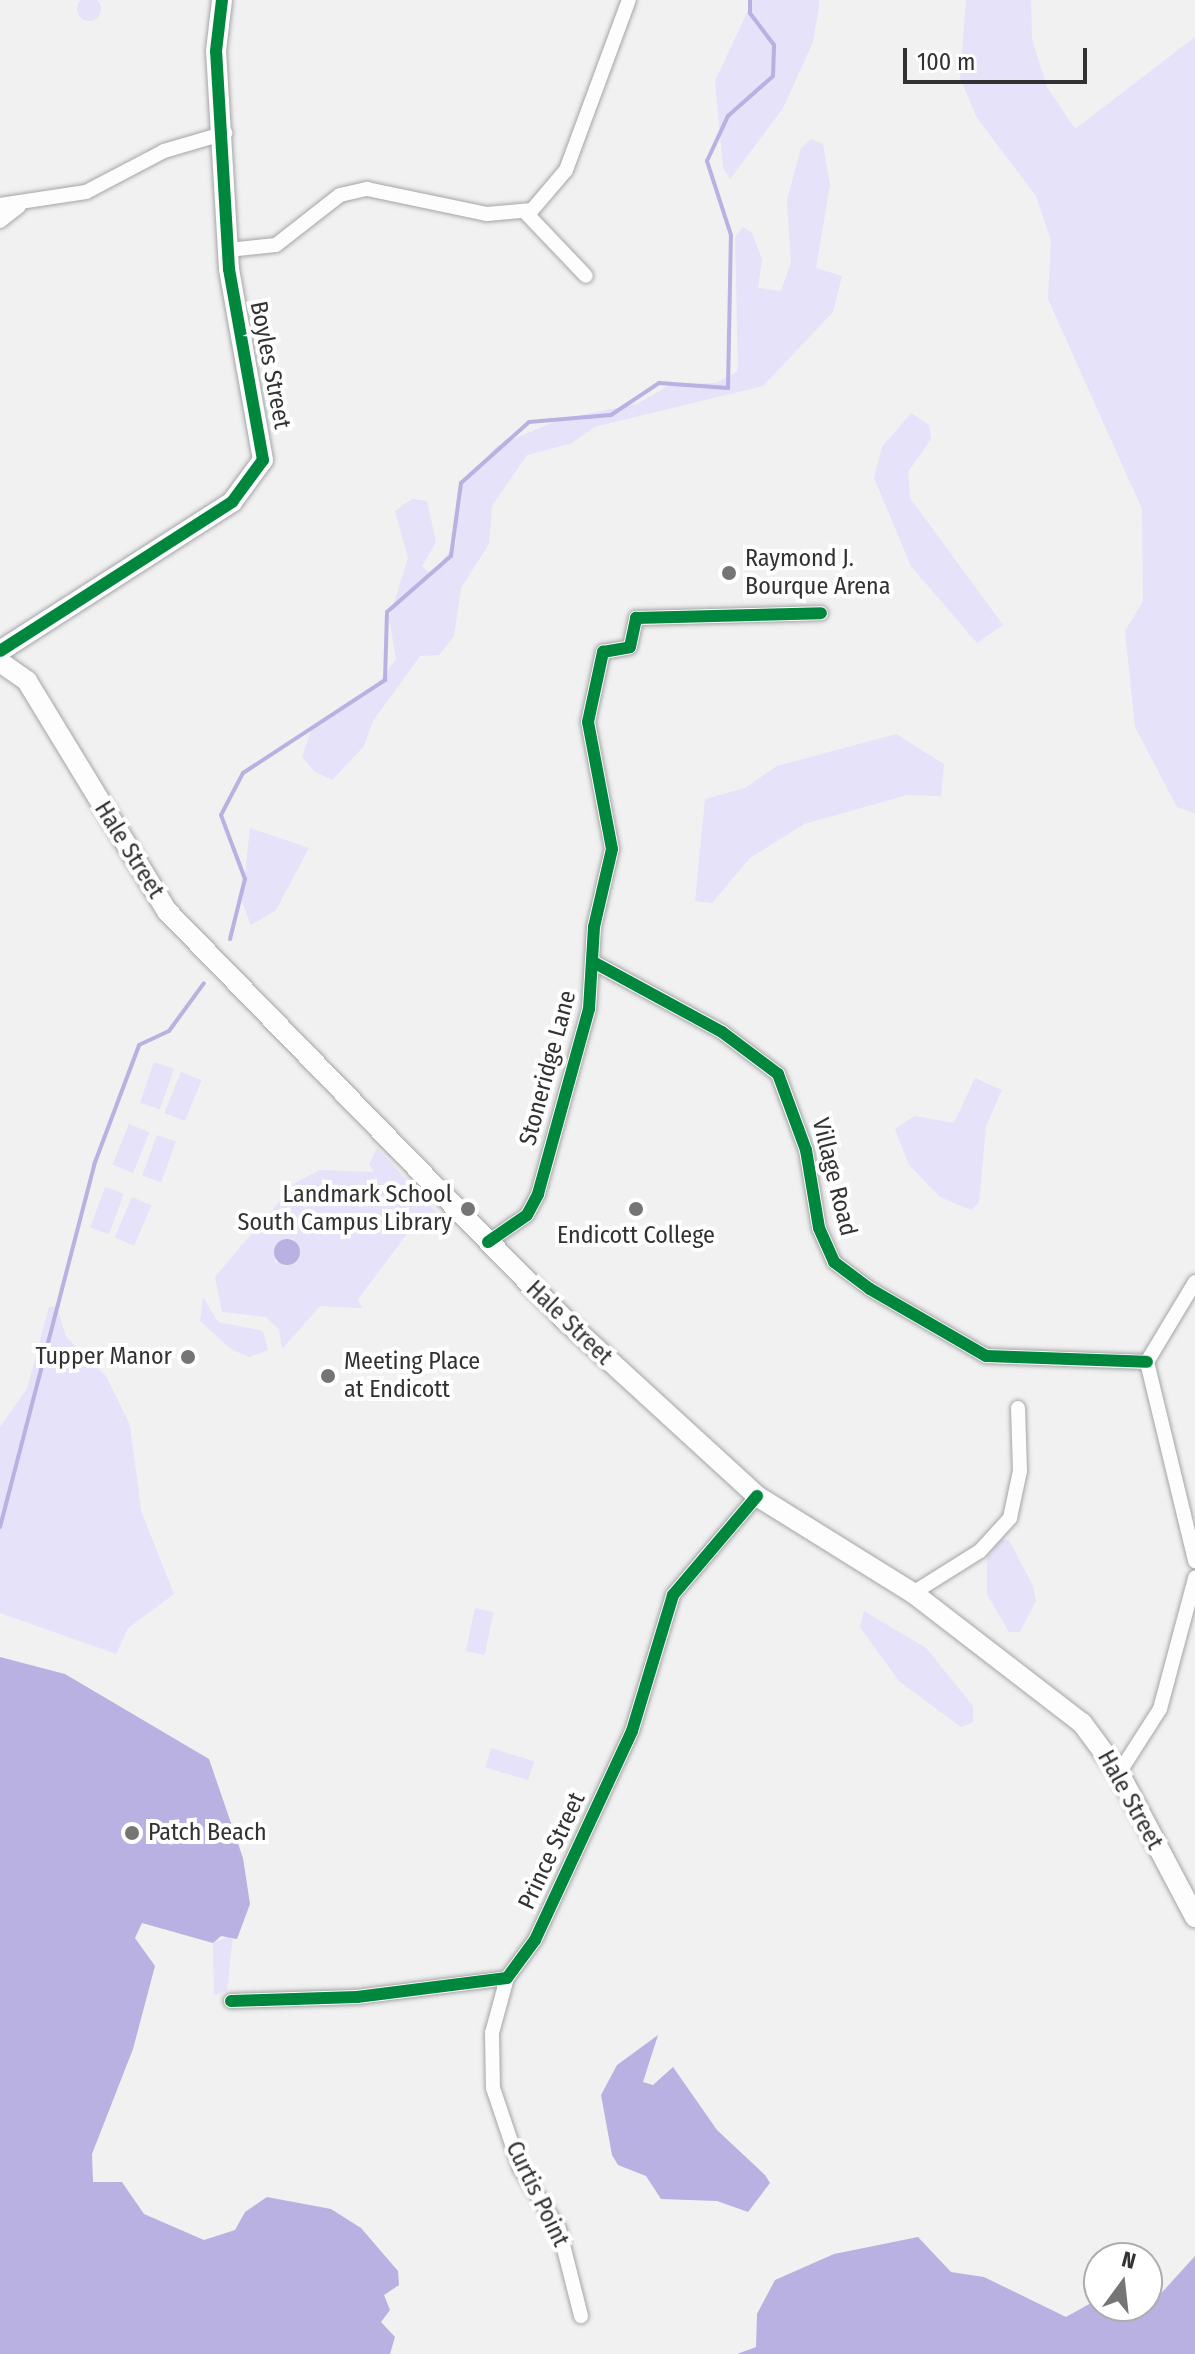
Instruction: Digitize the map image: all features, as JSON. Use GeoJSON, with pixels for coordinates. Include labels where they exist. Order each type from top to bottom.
{"type":"FeatureCollection","features":[{"type":"Feature","properties":{"kind":"main road","name":"Boyles Street"},"geometry":{"type":"LineString","coordinates":[[0,651],[232,502],[258,472],[262,426],[228,250],[225,133],[216,51],[222,0]]}},
{"type":"Feature","properties":{"kind":"main road","name":"Hale Street"},"geometry":{"type":"LineString","coordinates":[[0,662],[27,681],[167,911],[488,1242],[757,1496],[913,1593],[1069,1709],[1119,1773],[1195,1917]]}},
{"type":"Feature","properties":{"kind":"street"},"geometry":{"type":"LineString","coordinates":[[228,250],[276,245],[340,195],[367,189],[487,214],[525,212],[566,170],[629,0]]}},
{"type":"Feature","properties":{"kind":"street"},"geometry":{"type":"LineString","coordinates":[[0,205],[19,206],[86,192],[164,151],[225,133]]}},
{"type":"Feature","properties":{"kind":"street"},"geometry":{"type":"LineString","coordinates":[[0,221],[19,206]]}},
{"type":"Feature","properties":{"kind":"street"},"geometry":{"type":"LineString","coordinates":[[525,212],[586,276]]}},
{"type":"Feature","properties":{"kind":"street","name":"Stoneridge Lane"},"geometry":{"type":"LineString","coordinates":[[488,1242],[527,1215],[538,1194],[595,963],[594,927],[613,829],[588,722],[603,652],[630,647],[636,618],[821,613]]}},
{"type":"Feature","properties":{"kind":"street","name":"Village Road"},"geometry":{"type":"LineString","coordinates":[[595,963],[722,1032],[778,1074],[806,1150],[819,1228],[834,1262],[870,1289],[986,1356],[1147,1362]]}},
{"type":"Feature","properties":{"kind":"street"},"geometry":{"type":"LineString","coordinates":[[1195,1282],[1147,1362],[1195,1561]]}},
{"type":"Feature","properties":{"kind":"street"},"geometry":{"type":"LineString","coordinates":[[913,1593],[980,1551],[1010,1518],[1020,1471],[1018,1408]]}},
{"type":"Feature","properties":{"kind":"street","name":"Prince Street"},"geometry":{"type":"LineString","coordinates":[[507,1978],[535,1940],[638,1717],[673,1595],[757,1496]]}},
{"type":"Feature","properties":{"kind":"street"},"geometry":{"type":"LineString","coordinates":[[1119,1773],[1160,1709],[1195,1578]]}},
{"type":"Feature","properties":{"kind":"street"},"geometry":{"type":"LineString","coordinates":[[231,2001],[341,1998],[507,1978]]}},
{"type":"Feature","properties":{"kind":"street","name":"Curtis Point"},"geometry":{"type":"LineString","coordinates":[[507,1978],[492,2033],[493,2088],[520,2168],[559,2229],[581,2316]]}},
{"type":"Feature","properties":{"kind":"shaded area"},"geometry":{"type":"Polygon","coordinates":[[[89,-3],[98,0],[101,9],[98,18],[89,21],[80,18],[77,9],[80,0],[89,-3]]]}},
{"type":"Feature","properties":{"kind":"shaded area"},"geometry":{"type":"Polygon","coordinates":[[[753,0],[819,0],[819,6],[813,42],[783,108],[730,179],[723,167],[715,81],[753,0]]]}},
{"type":"Feature","properties":{"kind":"shaded area"},"geometry":{"type":"Polygon","coordinates":[[[966,0],[1031,0],[1032,39],[1047,87],[1075,129],[1195,37],[1195,813],[1177,807],[1135,727],[1125,631],[1143,601],[1142,509],[1048,299],[1051,240],[1036,196],[977,118],[960,78],[966,0]]]}},
{"type":"Feature","properties":{"kind":"shaded area"},"geometry":{"type":"Polygon","coordinates":[[[811,139],[823,144],[830,185],[816,268],[842,276],[833,312],[763,386],[594,427],[572,443],[527,455],[492,506],[489,544],[461,588],[454,636],[439,655],[420,656],[373,721],[364,746],[332,780],[315,772],[302,757],[312,727],[380,681],[396,659],[389,618],[408,558],[395,511],[412,499],[427,501],[436,542],[422,566],[431,575],[456,543],[458,488],[497,446],[561,419],[637,404],[671,384],[716,383],[738,371],[735,237],[743,227],[752,233],[762,259],[758,288],[781,291],[791,263],[787,200],[801,148],[811,139]]]}},
{"type":"Feature","properties":{"kind":"shaded area"},"geometry":{"type":"Polygon","coordinates":[[[911,413],[929,425],[931,439],[908,472],[910,498],[1003,625],[977,643],[911,566],[874,478],[882,447],[911,413]]]}},
{"type":"Feature","properties":{"kind":"shaded area"},"geometry":{"type":"Polygon","coordinates":[[[896,734],[944,764],[941,796],[907,795],[804,824],[750,858],[712,903],[695,901],[705,799],[745,788],[777,766],[896,734]]]}},
{"type":"Feature","properties":{"kind":"shaded area"},"geometry":{"type":"Polygon","coordinates":[[[250,828],[309,848],[276,910],[251,925],[242,902],[250,828]]]}},
{"type":"Feature","properties":{"kind":"shaded area"},"geometry":{"type":"Polygon","coordinates":[[[154,1062],[174,1069],[160,1109],[140,1103],[154,1062]]]}},
{"type":"Feature","properties":{"kind":"shaded area"},"geometry":{"type":"Polygon","coordinates":[[[181,1072],[201,1080],[185,1121],[165,1113],[181,1072]]]}},
{"type":"Feature","properties":{"kind":"shaded area"},"geometry":{"type":"Polygon","coordinates":[[[975,1078],[1002,1090],[986,1126],[979,1203],[971,1210],[940,1197],[909,1165],[895,1129],[915,1116],[954,1123],[975,1078]]]}},
{"type":"Feature","properties":{"kind":"shaded area"},"geometry":{"type":"Polygon","coordinates":[[[129,1124],[149,1132],[133,1173],[113,1165],[129,1124]]]}},
{"type":"Feature","properties":{"kind":"shaded area"},"geometry":{"type":"Polygon","coordinates":[[[157,1135],[176,1142],[161,1182],[142,1175],[157,1135]]]}},
{"type":"Feature","properties":{"kind":"shaded area"},"geometry":{"type":"Polygon","coordinates":[[[377,1148],[439,1215],[428,1225],[419,1218],[358,1299],[362,1308],[320,1306],[282,1349],[279,1330],[266,1317],[222,1312],[215,1277],[295,1183],[320,1170],[374,1172],[369,1164],[377,1148]],[[293,1238],[277,1243],[275,1263],[299,1257],[293,1238]]]}},
{"type":"Feature","properties":{"kind":"shaded area"},"geometry":{"type":"Polygon","coordinates":[[[105,1187],[124,1194],[109,1234],[90,1227],[105,1187]]]}},
{"type":"Feature","properties":{"kind":"shaded area"},"geometry":{"type":"Polygon","coordinates":[[[132,1197],[151,1205],[134,1246],[115,1238],[132,1197]]]}},
{"type":"Feature","properties":{"kind":"shaded area"},"geometry":{"type":"Polygon","coordinates":[[[287,1239],[297,1242],[300,1252],[297,1262],[287,1265],[277,1262],[274,1252],[277,1242],[287,1239]]]}},
{"type":"Feature","properties":{"kind":"shaded area"},"geometry":{"type":"Polygon","coordinates":[[[203,1297],[218,1322],[263,1331],[268,1350],[249,1357],[231,1349],[200,1321],[203,1297]]]}},
{"type":"Feature","properties":{"kind":"shaded area"},"geometry":{"type":"Polygon","coordinates":[[[49,1307],[57,1307],[66,1337],[106,1376],[130,1425],[141,1511],[174,1594],[128,1628],[116,1654],[0,1613],[0,1427],[27,1389],[49,1307]]]}},
{"type":"Feature","properties":{"kind":"shaded area"},"geometry":{"type":"Polygon","coordinates":[[[999,1540],[1009,1540],[1033,1586],[1036,1601],[1020,1632],[1009,1632],[987,1594],[987,1558],[999,1540]]]}},
{"type":"Feature","properties":{"kind":"shaded area"},"geometry":{"type":"Polygon","coordinates":[[[475,1608],[494,1612],[484,1655],[466,1651],[475,1608]]]}},
{"type":"Feature","properties":{"kind":"shaded area"},"geometry":{"type":"Polygon","coordinates":[[[864,1611],[926,1648],[973,1706],[973,1722],[961,1727],[899,1681],[860,1627],[864,1611]]]}},
{"type":"Feature","properties":{"kind":"shaded area"},"geometry":{"type":"Polygon","coordinates":[[[0,1657],[65,1674],[209,1759],[243,1858],[250,1904],[237,1939],[221,1936],[213,1943],[142,1923],[135,1938],[155,1966],[133,2049],[92,2154],[93,2182],[122,2182],[144,2214],[204,2240],[235,2230],[245,2212],[267,2197],[331,2209],[361,2228],[398,2271],[399,2285],[384,2295],[390,2310],[381,2322],[395,2337],[390,2354],[0,2354],[0,1657]]]}},
{"type":"Feature","properties":{"kind":"shaded area"},"geometry":{"type":"Polygon","coordinates":[[[491,1748],[534,1761],[528,1780],[485,1767],[491,1748]]]}},
{"type":"Feature","properties":{"kind":"shaded area"},"geometry":{"type":"Polygon","coordinates":[[[233,1935],[227,1991],[214,1995],[213,1943],[233,1935]]]}},
{"type":"Feature","properties":{"kind":"shaded area"},"geometry":{"type":"Polygon","coordinates":[[[658,2035],[643,2082],[653,2085],[673,2067],[717,2130],[765,2175],[770,2183],[748,2212],[717,2201],[661,2199],[646,2176],[618,2165],[612,2155],[601,2095],[617,2065],[658,2035]]]}},
{"type":"Feature","properties":{"kind":"shaded area"},"geometry":{"type":"Polygon","coordinates":[[[918,2237],[951,2272],[984,2277],[1066,2317],[1083,2307],[1083,2322],[1163,2322],[1163,2291],[1195,2256],[1195,2354],[737,2354],[756,2347],[757,2314],[775,2280],[834,2254],[918,2237]]]}},
{"type":"Feature","properties":{"kind":"waterway"},"geometry":{"type":"LineString","coordinates":[[230,939],[245,879],[221,815],[243,773],[385,680],[387,612],[451,556],[461,483],[529,422],[611,415],[659,383],[728,388],[731,235],[707,161],[728,116],[773,76],[774,45],[750,13],[750,0]]}},
{"type":"Feature","properties":{"kind":"waterway"},"geometry":{"type":"LineString","coordinates":[[0,1527],[94,1165],[139,1045],[169,1031],[204,983]]}},
{"type":"Feature","properties":{"kind":"cycle path"},"geometry":{"type":"LineString","coordinates":[[0,651],[232,502],[263,460],[229,269],[216,51],[222,0]]}},
{"type":"Feature","properties":{"kind":"cycle path"},"geometry":{"type":"LineString","coordinates":[[488,1242],[527,1215],[538,1194],[589,1009],[594,927],[612,849],[588,722],[603,652],[630,647],[636,618],[821,613]]}},
{"type":"Feature","properties":{"kind":"cycle path"},"geometry":{"type":"LineString","coordinates":[[595,963],[722,1032],[778,1074],[806,1150],[819,1228],[834,1262],[870,1289],[986,1356],[1147,1362]]}},
{"type":"Feature","properties":{"kind":"cycle path"},"geometry":{"type":"LineString","coordinates":[[231,2001],[357,1997],[507,1978],[535,1940],[632,1731],[673,1595],[757,1496]]}},
{"type":"Feature","properties":{"kind":"place","name":"Raymond J. Bourque Arena"},"geometry":{"type":"Point","coordinates":[729,573]}},
{"type":"Feature","properties":{"kind":"place","name":"Landmark School South Campus Library"},"geometry":{"type":"Point","coordinates":[468,1209]}},
{"type":"Feature","properties":{"kind":"place","name":"Endicott College"},"geometry":{"type":"Point","coordinates":[636,1209]}},
{"type":"Feature","properties":{"kind":"place","name":"Tupper Manor"},"geometry":{"type":"Point","coordinates":[188,1357]}},
{"type":"Feature","properties":{"kind":"place","name":"Meeting Place at Endicott"},"geometry":{"type":"Point","coordinates":[328,1376]}},
{"type":"Feature","properties":{"kind":"place","name":"Patch Beach"},"geometry":{"type":"Point","coordinates":[132,1833]}}]}
